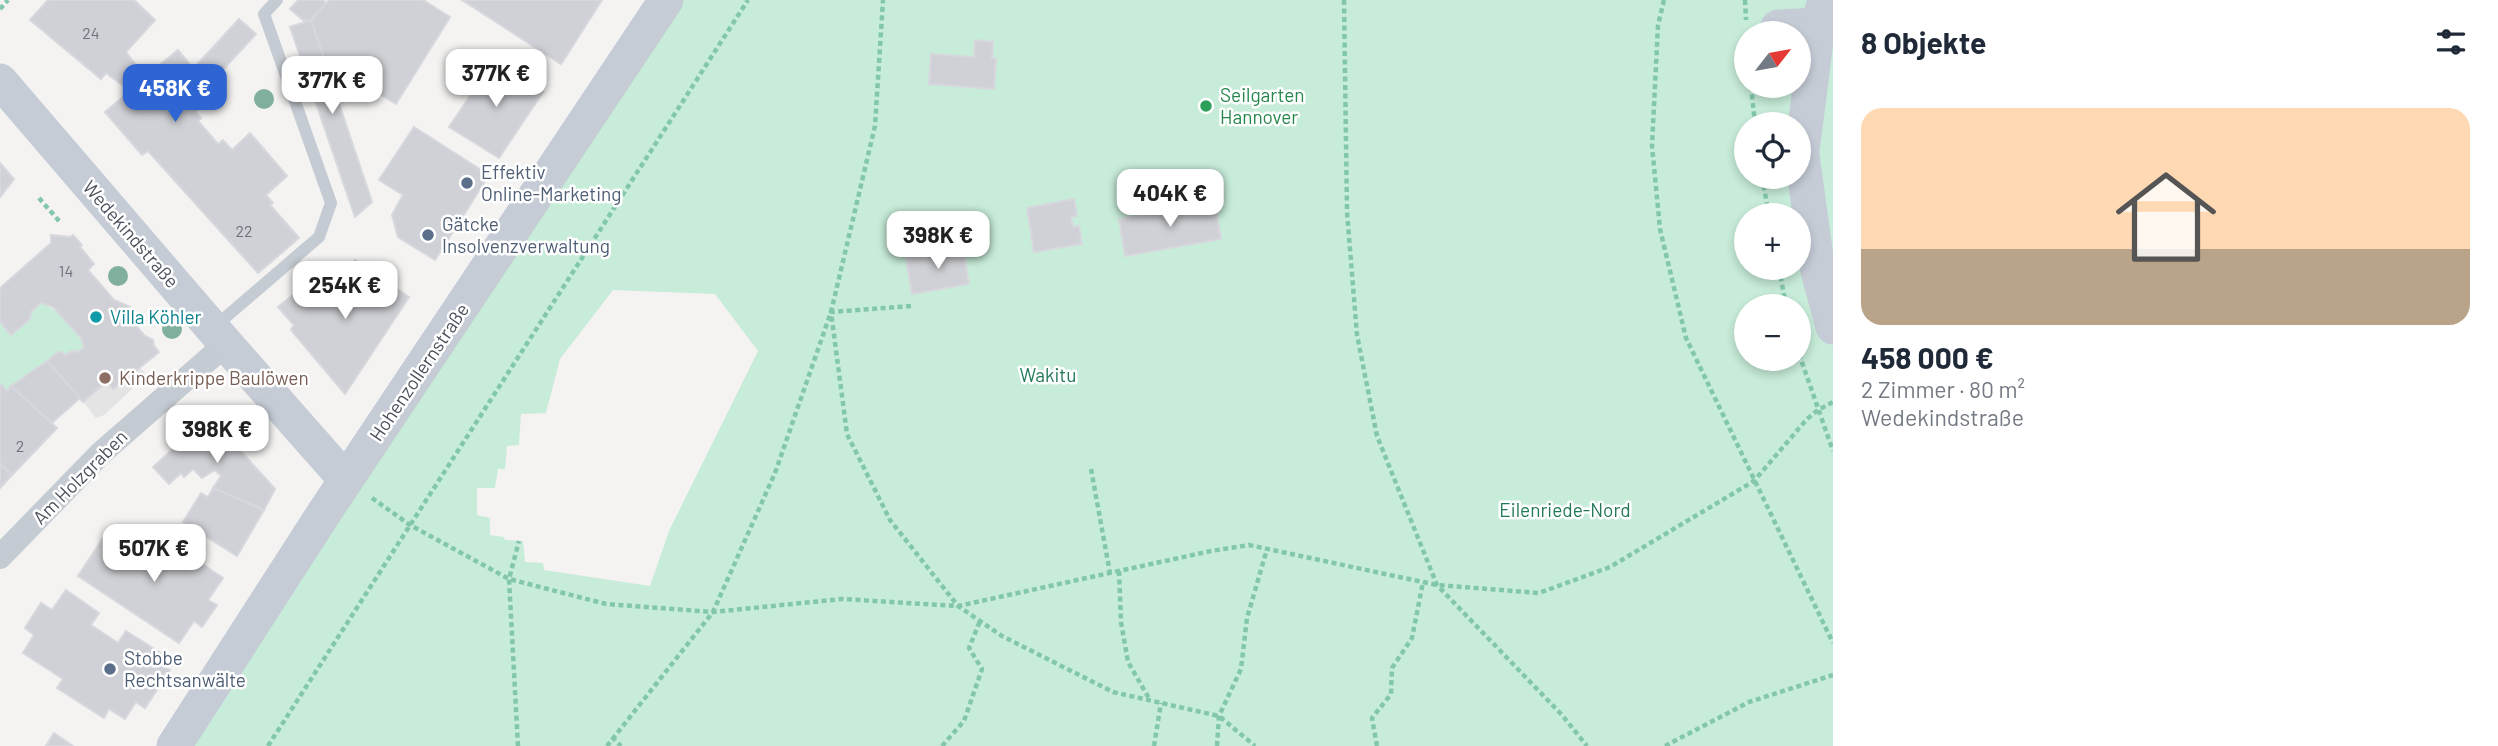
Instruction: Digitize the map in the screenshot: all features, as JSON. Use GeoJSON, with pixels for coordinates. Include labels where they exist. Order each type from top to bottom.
{"type":"FeatureCollection","features":[{"type":"Feature","properties":{"kind":"street","name":"Hohenzollernstraße"},"geometry":{"type":"LineString","coordinates":[[174,746],[346,480],[666,0]]}},
{"type":"Feature","properties":{"kind":"street"},"geometry":{"type":"LineString","coordinates":[[1778,20],[1821,13],[1803,112]]}},
{"type":"Feature","properties":{"kind":"street","name":"Wedekindstraße"},"geometry":{"type":"LineString","coordinates":[[0,81],[346,480]]}},
{"type":"Feature","properties":{"kind":"street"},"geometry":{"type":"LineString","coordinates":[[1806,189],[1818,271],[1833,327]]}},
{"type":"Feature","properties":{"kind":"street","name":"Am Holzgraben"},"geometry":{"type":"LineString","coordinates":[[0,557],[219,336]]}},
{"type":"Feature","properties":{"kind":"lane"},"geometry":{"type":"LineString","coordinates":[[219,336],[319,237],[331,204],[264,14],[277,0]]}},
{"type":"Feature","properties":{"kind":"path"},"geometry":{"type":"LineString","coordinates":[[268,746],[748,0]]}},
{"type":"Feature","properties":{"kind":"path"},"geometry":{"type":"LineString","coordinates":[[607,746],[713,612],[775,473],[831,312],[875,126],[883,0]]}},
{"type":"Feature","properties":{"kind":"path"},"geometry":{"type":"LineString","coordinates":[[1344,0],[1347,212],[1357,335],[1377,436],[1437,585],[1562,715],[1587,746]]}},
{"type":"Feature","properties":{"kind":"path"},"geometry":{"type":"LineString","coordinates":[[1664,0],[1658,24],[1652,146],[1660,229],[1686,338],[1833,643]]}},
{"type":"Feature","properties":{"kind":"path"},"geometry":{"type":"LineString","coordinates":[[0,9],[5,1]]}},
{"type":"Feature","properties":{"kind":"path"},"geometry":{"type":"LineString","coordinates":[[39,198],[60,222]]}},
{"type":"Feature","properties":{"kind":"path"},"geometry":{"type":"LineString","coordinates":[[831,312],[911,306]]}},
{"type":"Feature","properties":{"kind":"path"},"geometry":{"type":"LineString","coordinates":[[831,312],[847,434],[890,520],[958,606],[1002,636],[1113,692],[1219,716],[1255,746]]}},
{"type":"Feature","properties":{"kind":"path"},"geometry":{"type":"LineString","coordinates":[[1805,371],[1833,451]]}},
{"type":"Feature","properties":{"kind":"path"},"geometry":{"type":"LineString","coordinates":[[346,480],[410,525],[509,579],[606,604],[713,612],[842,598],[958,606],[1119,570],[1249,545],[1437,585],[1539,593],[1610,568],[1754,481],[1807,419],[1833,402]]}},
{"type":"Feature","properties":{"kind":"path"},"geometry":{"type":"LineString","coordinates":[[1090,469],[1110,573]]}},
{"type":"Feature","properties":{"kind":"path"},"geometry":{"type":"LineString","coordinates":[[518,746],[509,579],[519,541]]}},
{"type":"Feature","properties":{"kind":"path"},"geometry":{"type":"LineString","coordinates":[[1217,746],[1219,716],[1241,669],[1247,618],[1266,549]]}},
{"type":"Feature","properties":{"kind":"path"},"geometry":{"type":"LineString","coordinates":[[1119,570],[1121,622],[1128,662],[1150,700]]}},
{"type":"Feature","properties":{"kind":"path"},"geometry":{"type":"LineString","coordinates":[[1377,746],[1372,718],[1391,694],[1392,668],[1412,638],[1423,582]]}},
{"type":"Feature","properties":{"kind":"path"},"geometry":{"type":"LineString","coordinates":[[942,746],[964,721],[982,669],[969,648],[980,621]]}},
{"type":"Feature","properties":{"kind":"path"},"geometry":{"type":"LineString","coordinates":[[1665,746],[1749,702],[1833,675]]}},
{"type":"Feature","properties":{"kind":"path"},"geometry":{"type":"LineString","coordinates":[[1154,746],[1161,703]]}},
{"type":"Feature","properties":{"kind":"path"},"geometry":{"type":"LineString","coordinates":[[612,737],[621,746]]}},
{"type":"Feature","properties":{"kind":"shaded area","name":"Kinderkrippe Baulöwen"},"geometry":{"type":"Polygon","coordinates":[[[113,337],[147,375],[104,415],[96,418],[80,398],[113,337]]]}},
{"type":"Feature","properties":{"kind":"green space","name":"Eilenriede-Nord"},"geometry":{"type":"Polygon","coordinates":[[[666,0],[1833,0],[1833,746],[174,746],[666,0]],[[1215,203],[1119,220],[1125,256],[1221,239],[1215,203]],[[613,290],[560,359],[546,413],[521,414],[519,445],[507,446],[505,469],[498,469],[495,488],[477,488],[477,515],[490,518],[490,535],[504,537],[505,540],[523,541],[525,562],[543,563],[544,570],[650,586],[669,531],[758,351],[715,294],[613,290]]]}},
{"type":"Feature","properties":{"kind":"green space"},"geometry":{"type":"Polygon","coordinates":[[[41,303],[67,320],[84,347],[77,353],[74,350],[64,355],[58,352],[7,391],[0,384],[0,322],[11,335],[30,319],[31,312],[41,303]]]}},
{"type":"Feature","properties":{"kind":"building"},"geometry":{"type":"Polygon","coordinates":[[[48,0],[134,0],[155,20],[126,52],[145,77],[178,50],[214,94],[195,112],[201,118],[198,121],[218,144],[223,140],[232,150],[250,133],[287,176],[266,195],[273,203],[270,205],[299,238],[258,273],[148,151],[142,155],[105,112],[130,91],[106,73],[101,79],[30,20],[48,0]]]}},
{"type":"Feature","properties":{"kind":"building"},"geometry":{"type":"Polygon","coordinates":[[[298,0],[323,0],[326,3],[311,20],[304,21],[290,9],[298,0]]]}},
{"type":"Feature","properties":{"kind":"building"},"geometry":{"type":"Polygon","coordinates":[[[329,0],[423,0],[450,17],[396,104],[325,61],[311,20],[329,0]]]}},
{"type":"Feature","properties":{"kind":"building"},"geometry":{"type":"Polygon","coordinates":[[[462,0],[602,0],[561,64],[462,0]]]}},
{"type":"Feature","properties":{"kind":"building"},"geometry":{"type":"Polygon","coordinates":[[[239,19],[256,34],[208,86],[194,68],[239,19]]]}},
{"type":"Feature","properties":{"kind":"building"},"geometry":{"type":"Polygon","coordinates":[[[311,20],[372,202],[355,217],[290,27],[311,20]]]}},
{"type":"Feature","properties":{"kind":"building"},"geometry":{"type":"Polygon","coordinates":[[[975,40],[993,42],[992,58],[996,59],[994,89],[929,84],[931,54],[974,57],[975,40]]]}},
{"type":"Feature","properties":{"kind":"building"},"geometry":{"type":"Polygon","coordinates":[[[495,59],[543,92],[499,158],[449,127],[495,59]]]}},
{"type":"Feature","properties":{"kind":"building"},"geometry":{"type":"Polygon","coordinates":[[[414,127],[489,175],[435,260],[398,237],[392,215],[403,195],[379,180],[414,127]]]}},
{"type":"Feature","properties":{"kind":"building"},"geometry":{"type":"Polygon","coordinates":[[[0,163],[14,179],[0,197],[0,163]]]}},
{"type":"Feature","properties":{"kind":"building"},"geometry":{"type":"Polygon","coordinates":[[[1074,199],[1077,216],[1071,217],[1073,227],[1079,226],[1082,244],[1034,252],[1027,208],[1074,199]]]}},
{"type":"Feature","properties":{"kind":"building"},"geometry":{"type":"Polygon","coordinates":[[[1215,203],[1221,239],[1125,256],[1119,219],[1215,203]]]}},
{"type":"Feature","properties":{"kind":"building","name":"Villa Köhler"},"geometry":{"type":"Polygon","coordinates":[[[51,235],[73,235],[94,264],[88,270],[114,300],[130,307],[131,320],[145,336],[153,340],[159,352],[113,389],[107,381],[83,402],[47,361],[58,352],[64,355],[75,350],[77,353],[84,347],[81,338],[53,307],[41,303],[31,312],[30,319],[11,335],[0,322],[0,288],[51,243],[51,235]]]}},
{"type":"Feature","properties":{"kind":"building"},"geometry":{"type":"Polygon","coordinates":[[[963,248],[969,284],[912,294],[906,258],[963,248]]]}},
{"type":"Feature","properties":{"kind":"building"},"geometry":{"type":"Polygon","coordinates":[[[355,260],[409,297],[345,394],[291,330],[294,325],[278,307],[311,280],[326,299],[333,294],[355,260]]]}},
{"type":"Feature","properties":{"kind":"building"},"geometry":{"type":"Polygon","coordinates":[[[47,361],[80,398],[52,423],[11,386],[47,361]]]}},
{"type":"Feature","properties":{"kind":"building"},"geometry":{"type":"Polygon","coordinates":[[[0,384],[7,391],[11,386],[57,428],[12,475],[0,464],[0,384]]]}},
{"type":"Feature","properties":{"kind":"building"},"geometry":{"type":"Polygon","coordinates":[[[209,416],[275,489],[264,510],[213,488],[221,476],[215,470],[202,478],[193,469],[184,477],[181,473],[169,484],[153,467],[209,416]]]}},
{"type":"Feature","properties":{"kind":"building"},"geometry":{"type":"Polygon","coordinates":[[[0,464],[12,475],[0,488],[0,464]]]}},
{"type":"Feature","properties":{"kind":"building"},"geometry":{"type":"Polygon","coordinates":[[[213,488],[264,510],[237,556],[183,522],[201,493],[208,497],[213,488]]]}},
{"type":"Feature","properties":{"kind":"building"},"geometry":{"type":"Polygon","coordinates":[[[109,529],[158,562],[171,543],[223,578],[208,600],[217,605],[202,627],[194,621],[179,643],[78,576],[109,529]]]}},
{"type":"Feature","properties":{"kind":"building"},"geometry":{"type":"Polygon","coordinates":[[[66,590],[99,613],[91,625],[118,643],[126,631],[167,657],[161,665],[170,670],[145,708],[136,702],[125,719],[109,709],[104,718],[57,688],[63,679],[23,653],[34,635],[25,628],[41,603],[52,610],[66,590]]]}},
{"type":"Feature","properties":{"kind":"building"},"geometry":{"type":"Polygon","coordinates":[[[54,733],[73,746],[46,746],[54,733]]]}},
{"type":"Feature","properties":{"kind":"place","name":"Seilgarten Hannover"},"geometry":{"type":"Point","coordinates":[1206,106]}},
{"type":"Feature","properties":{"kind":"place","name":"Effektiv Online-Marketing"},"geometry":{"type":"Point","coordinates":[467,183]}},
{"type":"Feature","properties":{"kind":"place","name":"Gätcke Insolvenzverwaltung"},"geometry":{"type":"Point","coordinates":[428,235]}},
{"type":"Feature","properties":{"kind":"place","name":"Villa Köhler"},"geometry":{"type":"Point","coordinates":[96,317]}},
{"type":"Feature","properties":{"kind":"place","name":"Kinderkrippe Baulöwen"},"geometry":{"type":"Point","coordinates":[105,378]}},
{"type":"Feature","properties":{"kind":"place","name":"Stobbe Rechtsanwälte"},"geometry":{"type":"Point","coordinates":[110,669]}},
{"type":"Feature","properties":{"kind":"park label","name":"Wakitu"},"geometry":{"type":"Point","coordinates":[1048,375]}}]}
